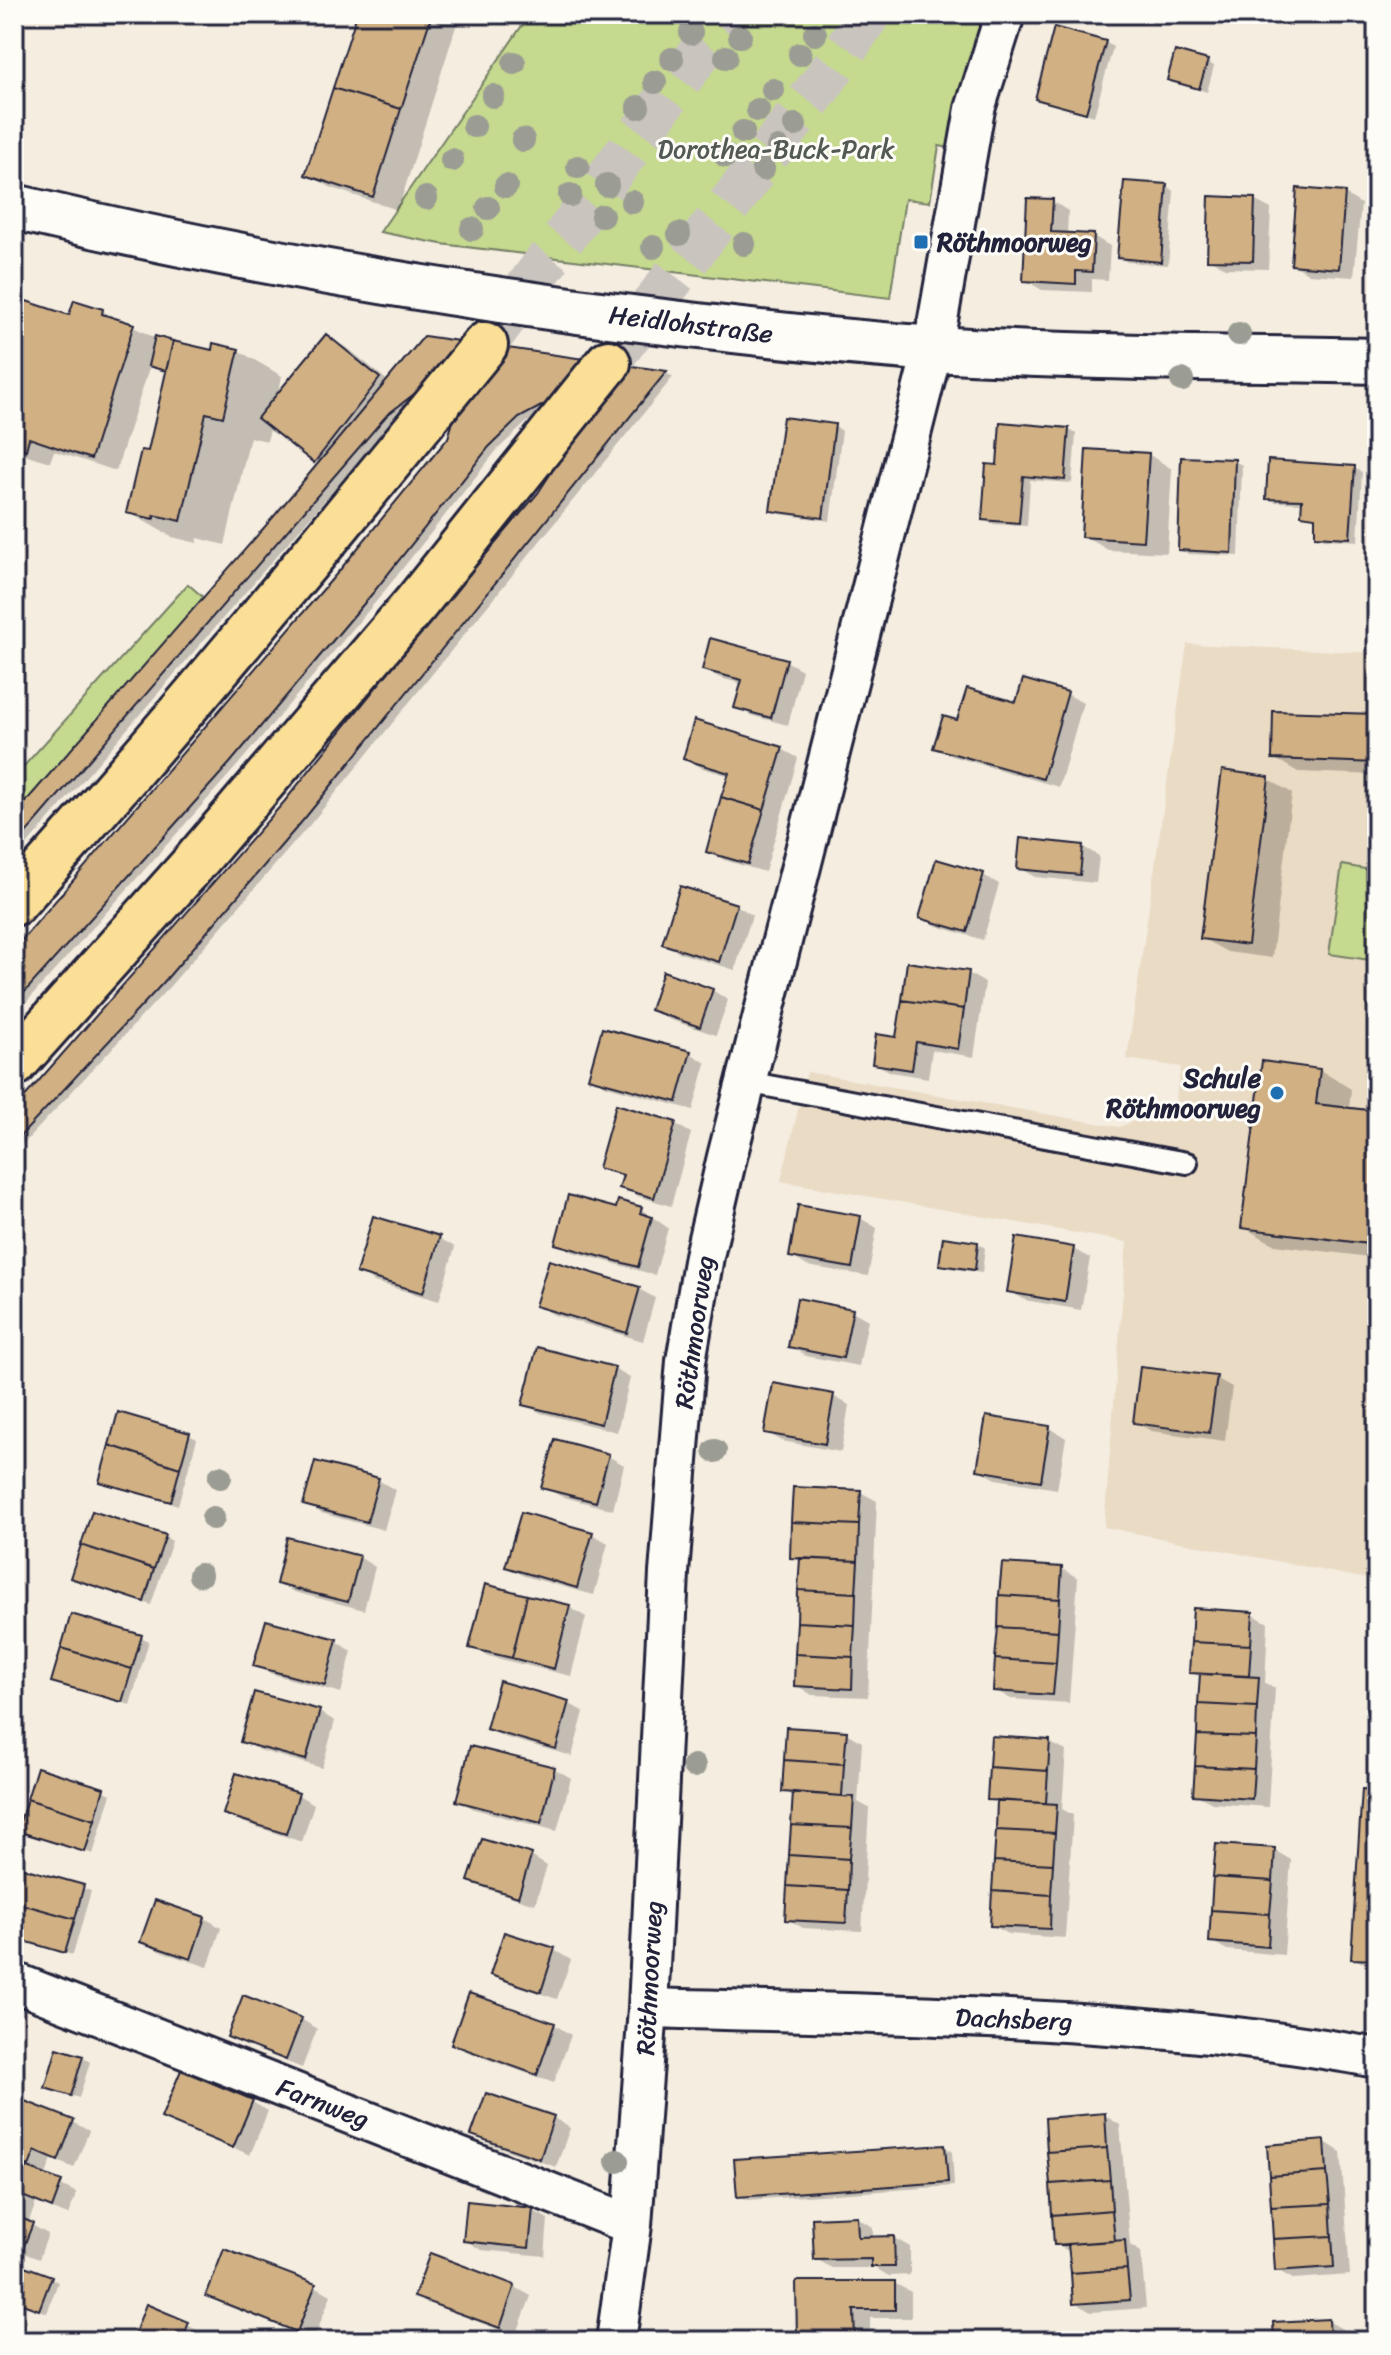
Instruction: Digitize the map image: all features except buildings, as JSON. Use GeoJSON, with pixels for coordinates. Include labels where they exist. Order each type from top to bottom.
{"type":"FeatureCollection","features":[{"type":"Feature","properties":{"kind":"highway"},"geometry":{"type":"LineString","coordinates":[[14,903],[107,800],[297,576],[485,345]]}},
{"type":"Feature","properties":{"kind":"highway"},"geometry":{"type":"LineString","coordinates":[[14,1064],[188,870],[416,603],[608,363]]}},
{"type":"Feature","properties":{"kind":"main road","name":"Heidlohstraße"},"geometry":{"type":"LineString","coordinates":[[14,207],[155,241],[320,273],[714,329],[1036,354],[1377,361]]}},
{"type":"Feature","properties":{"kind":"street","name":"Röthmoorweg"},"geometry":{"type":"LineString","coordinates":[[616,2341],[632,2225],[648,2008],[669,1573],[686,1361],[704,1256],[746,1082],[933,348],[975,109],[1005,14]]}},
{"type":"Feature","properties":{"kind":"street","name":"Farnweg"},"geometry":{"type":"LineString","coordinates":[[14,1982],[632,2225]]}},
{"type":"Feature","properties":{"kind":"street","name":"Dachsberg"},"geometry":{"type":"LineString","coordinates":[[648,2008],[1069,2021],[1282,2042],[1377,2058]]}},
{"type":"Feature","properties":{"kind":"lane"},"geometry":{"type":"LineString","coordinates":[[746,1082],[1187,1163]]}},
{"type":"Feature","properties":{"kind":"shaded area","name":"Schule Röthmoorweg"},"geometry":{"type":"Polygon","coordinates":[[[1187,644],[1377,653],[1377,1581],[1104,1527],[1127,1242],[781,1181],[807,1072],[1119,1127],[1154,1113],[1173,1116],[1181,1067],[1127,1059],[1187,644]]]}},
{"type":"Feature","properties":{"kind":"green space","name":"Dorothea-Buck-Park"},"geometry":{"type":"Polygon","coordinates":[[[530,14],[987,14],[950,148],[939,146],[930,202],[905,199],[890,298],[441,244],[380,232],[530,14]]]}},
{"type":"Feature","properties":{"kind":"green space"},"geometry":{"type":"Polygon","coordinates":[[[188,584],[204,598],[14,815],[14,777],[188,584]]]}},
{"type":"Feature","properties":{"kind":"green space"},"geometry":{"type":"Polygon","coordinates":[[[1342,865],[1377,871],[1377,961],[1329,954],[1342,865]]]}},
{"type":"Feature","properties":{"kind":"tunnel"},"geometry":{"type":"LineString","coordinates":[[485,345],[728,14]]}},
{"type":"Feature","properties":{"kind":"tunnel"},"geometry":{"type":"LineString","coordinates":[[608,363],[823,82],[869,14]]}},
{"type":"Feature","properties":{"kind":"place","name":"Röthmoorweg"},"geometry":{"type":"Point","coordinates":[921,242]}},
{"type":"Feature","properties":{"kind":"place","name":"Schule Röthmoorweg"},"geometry":{"type":"Point","coordinates":[1277,1093]}}]}
